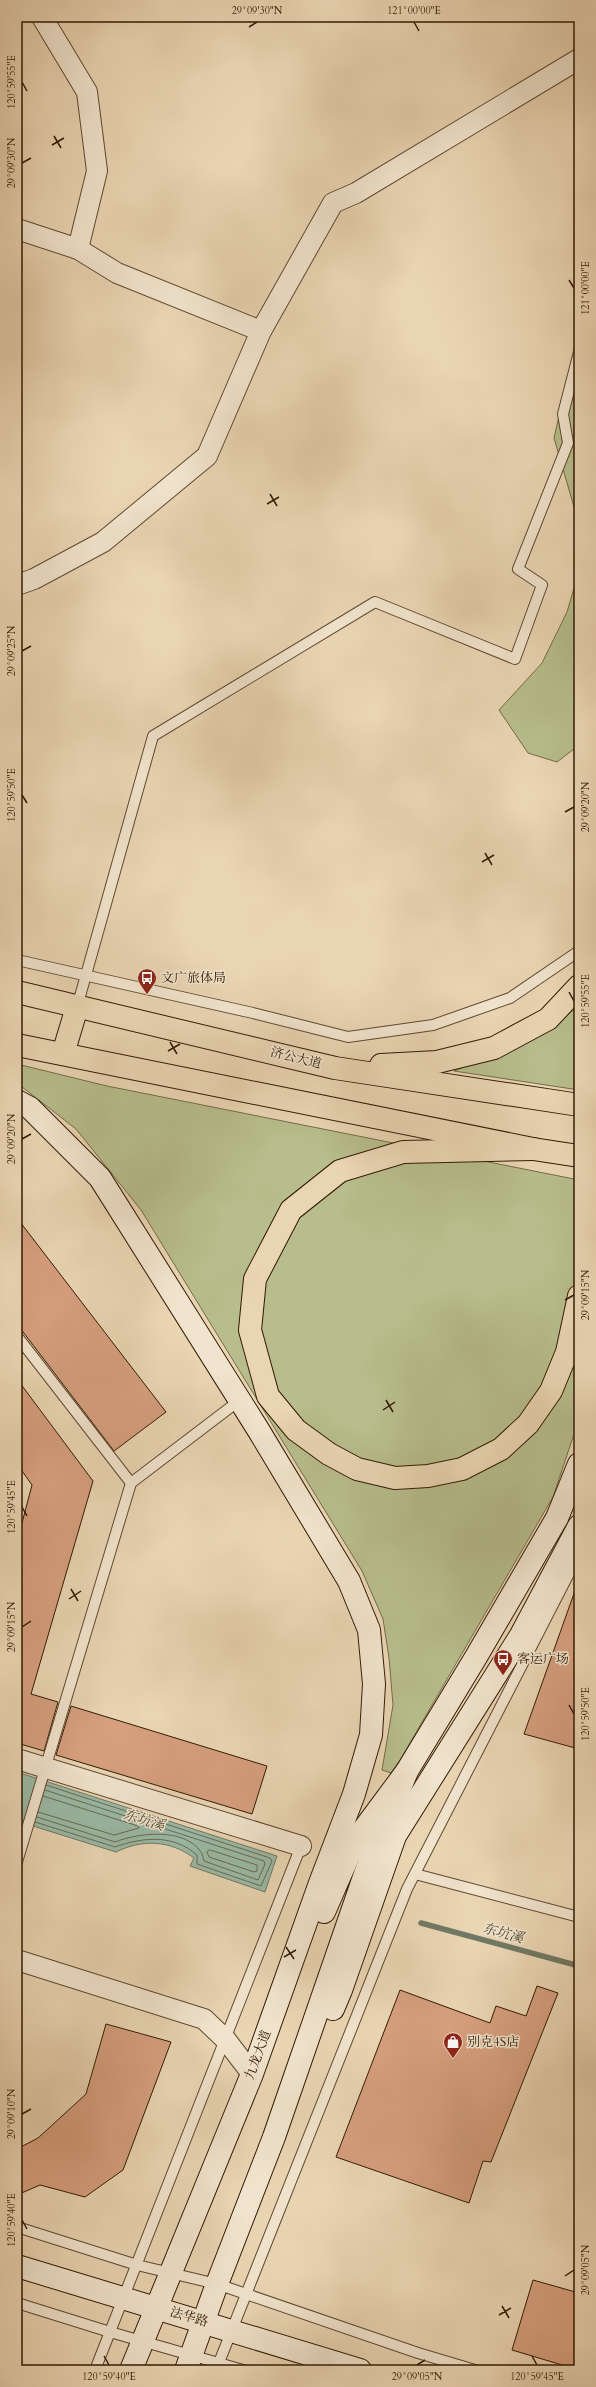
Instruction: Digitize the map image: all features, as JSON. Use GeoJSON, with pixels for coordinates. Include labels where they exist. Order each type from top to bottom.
{"type":"FeatureCollection","features":[{"type":"Feature","properties":{"kind":"main road"},"geometry":{"type":"LineString","coordinates":[[335,1068],[437,1062],[494,1048],[548,1019],[579,986]]}},
{"type":"Feature","properties":{"kind":"main road","name":"济公大道"},"geometry":{"type":"LineString","coordinates":[[17,992],[77,1007],[245,1044],[335,1068],[579,1105]]}},
{"type":"Feature","properties":{"kind":"main road"},"geometry":{"type":"LineString","coordinates":[[63,1054],[77,1007]]}},
{"type":"Feature","properties":{"kind":"main road"},"geometry":{"type":"LineString","coordinates":[[17,1045],[533,1149],[579,1156]]}},
{"type":"Feature","properties":{"kind":"main road","name":"九龙大道"},"geometry":{"type":"LineString","coordinates":[[17,1101],[30,1108],[100,1178],[240,1400],[349,1581],[370,1630],[374,1684],[371,1735],[354,1794],[320,1883],[252,2074],[131,2370]]}},
{"type":"Feature","properties":{"kind":"main road"},"geometry":{"type":"LineString","coordinates":[[533,1149],[403,1152],[340,1171],[291,1210],[254,1279],[250,1330],[268,1396],[296,1430],[329,1454],[357,1469],[387,1476],[428,1476],[462,1469],[501,1449],[533,1418],[551,1391],[567,1352],[579,1296]]}},
{"type":"Feature","properties":{"kind":"main road"},"geometry":{"type":"LineString","coordinates":[[252,2074],[355,1841],[407,1771],[476,1657],[557,1518],[579,1464]]}},
{"type":"Feature","properties":{"kind":"main road"},"geometry":{"type":"LineString","coordinates":[[274,2137],[341,1990],[395,1836],[521,1635],[579,1526]]}},
{"type":"Feature","properties":{"kind":"main road"},"geometry":{"type":"LineString","coordinates":[[189,2362],[217,2284],[274,2137],[365,1874],[407,1771]]}},
{"type":"Feature","properties":{"kind":"main road","name":"法华路"},"geometry":{"type":"LineString","coordinates":[[17,2266],[123,2299],[204,2321],[360,2370]]}},
{"type":"Feature","properties":{"kind":"street"},"geometry":{"type":"LineString","coordinates":[[42,17],[87,92],[97,171],[78,249]]}},
{"type":"Feature","properties":{"kind":"street"},"geometry":{"type":"LineString","coordinates":[[17,585],[34,579],[103,542],[207,456],[261,331],[333,203],[356,193],[579,60]]}},
{"type":"Feature","properties":{"kind":"street"},"geometry":{"type":"LineString","coordinates":[[17,229],[78,249],[117,273],[261,331]]}},
{"type":"Feature","properties":{"kind":"street"},"geometry":{"type":"LineString","coordinates":[[17,1759],[301,1846]]}},
{"type":"Feature","properties":{"kind":"street"},"geometry":{"type":"LineString","coordinates":[[17,1960],[204,2019],[226,2040],[252,2074]]}},
{"type":"Feature","properties":{"kind":"lane"},"geometry":{"type":"LineString","coordinates":[[77,1007],[153,736],[375,602],[515,659],[542,585],[518,569],[568,443],[563,414],[579,352]]}},
{"type":"Feature","properties":{"kind":"lane"},"geometry":{"type":"LineString","coordinates":[[17,960],[253,1013],[348,1037],[433,1025],[510,998],[579,951]]}},
{"type":"Feature","properties":{"kind":"lane"},"geometry":{"type":"LineString","coordinates":[[17,1336],[131,1483]]}},
{"type":"Feature","properties":{"kind":"lane"},"geometry":{"type":"LineString","coordinates":[[17,1862],[47,1768],[131,1483],[240,1400]]}},
{"type":"Feature","properties":{"kind":"lane"},"geometry":{"type":"LineString","coordinates":[[217,2366],[415,1874],[579,1554]]}},
{"type":"Feature","properties":{"kind":"lane"},"geometry":{"type":"LineString","coordinates":[[96,2370],[301,1846]]}},
{"type":"Feature","properties":{"kind":"lane"},"geometry":{"type":"LineString","coordinates":[[415,1874],[579,1918]]}},
{"type":"Feature","properties":{"kind":"lane"},"geometry":{"type":"LineString","coordinates":[[17,2226],[136,2265],[217,2284],[418,2353],[475,2370]]}},
{"type":"Feature","properties":{"kind":"lane"},"geometry":{"type":"LineString","coordinates":[[17,2303],[142,2341],[189,2362],[243,2370]]}},
{"type":"Feature","properties":{"kind":"green space"},"geometry":{"type":"Polygon","coordinates":[[[579,328],[579,524],[554,438],[579,328]]]}},
{"type":"Feature","properties":{"kind":"green space"},"geometry":{"type":"Polygon","coordinates":[[[579,571],[579,740],[574,749],[557,762],[528,753],[499,710],[542,663],[567,612],[579,571]]]}},
{"type":"Feature","properties":{"kind":"green space"},"geometry":{"type":"Polygon","coordinates":[[[579,1006],[579,1090],[454,1071],[510,1050],[543,1033],[579,1006]]]}},
{"type":"Feature","properties":{"kind":"green space"},"geometry":{"type":"Polygon","coordinates":[[[17,1064],[107,1086],[579,1180],[579,1410],[575,1431],[553,1497],[391,1773],[382,1770],[393,1705],[389,1658],[383,1619],[362,1571],[141,1210],[76,1129],[17,1083],[17,1064]]]}},
{"type":"Feature","properties":{"kind":"water"},"geometry":{"type":"Polygon","coordinates":[[[17,1772],[277,1856],[265,1892],[190,1866],[194,1858],[185,1852],[166,1845],[146,1843],[116,1852],[17,1821],[17,1772]]]}},
{"type":"Feature","properties":{"kind":"building"},"geometry":{"type":"Polygon","coordinates":[[[17,1218],[166,1412],[114,1451],[17,1324],[17,1218]]]}},
{"type":"Feature","properties":{"kind":"building"},"geometry":{"type":"Polygon","coordinates":[[[17,1379],[93,1481],[31,1694],[58,1702],[44,1751],[17,1743],[17,1542],[32,1485],[17,1464],[17,1379]]]}},
{"type":"Feature","properties":{"kind":"building"},"geometry":{"type":"Polygon","coordinates":[[[577,1585],[579,1586],[579,1749],[524,1734],[577,1585]]]}},
{"type":"Feature","properties":{"kind":"building"},"geometry":{"type":"Polygon","coordinates":[[[71,1706],[267,1766],[252,1814],[56,1755],[71,1706]]]}},
{"type":"Feature","properties":{"kind":"building","name":"别克4S店"},"geometry":{"type":"Polygon","coordinates":[[[537,1986],[558,1993],[491,2162],[483,2161],[469,2203],[336,2157],[400,1990],[490,2023],[496,2006],[526,2016],[537,1986]]]}},
{"type":"Feature","properties":{"kind":"building"},"geometry":{"type":"Polygon","coordinates":[[[106,2024],[171,2042],[123,2170],[85,2197],[40,2185],[17,2195],[17,2149],[38,2138],[86,2094],[106,2024]]]}},
{"type":"Feature","properties":{"kind":"building"},"geometry":{"type":"Polygon","coordinates":[[[533,2280],[579,2293],[579,2370],[512,2350],[533,2280]]]}},
{"type":"Feature","properties":{"kind":"waterway","name":"东坑溪"},"geometry":{"type":"LineString","coordinates":[[421,1923],[579,1966]]}},
{"type":"Feature","properties":{"kind":"place","name":"文广旅体局"},"geometry":{"type":"Point","coordinates":[147,995]}},
{"type":"Feature","properties":{"kind":"place","name":"客运广场"},"geometry":{"type":"Point","coordinates":[503,1676]}},
{"type":"Feature","properties":{"kind":"place","name":"别克4S店"},"geometry":{"type":"Point","coordinates":[453,2059]}}]}
